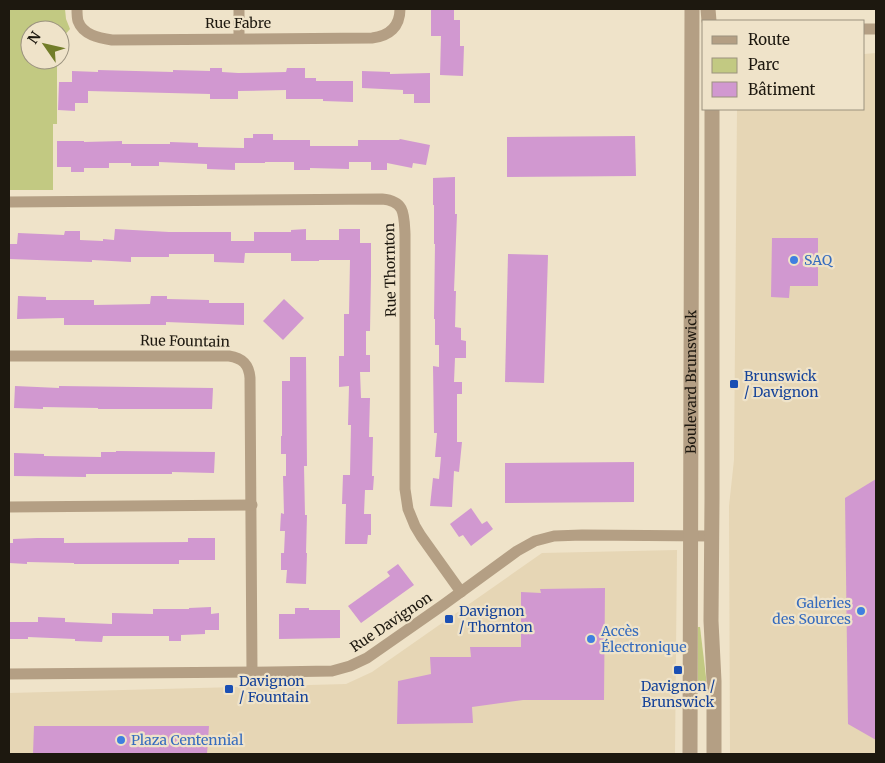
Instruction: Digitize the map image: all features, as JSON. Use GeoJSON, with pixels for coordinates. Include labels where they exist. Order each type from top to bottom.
{"type":"FeatureCollection","features":[{"type":"Feature","properties":{"kind":"street","name":"Rue Fabre"},"geometry":{"type":"LineString","coordinates":[[77,9],[78,21],[89,33],[100,38],[122,40],[372,38],[380,37],[390,32],[399,19],[400,9]]}},
{"type":"Feature","properties":{"kind":"street"},"geometry":{"type":"LineString","coordinates":[[239,9],[239,38]]}},
{"type":"Feature","properties":{"kind":"street","name":"Boulevard Brunswick"},"geometry":{"type":"LineString","coordinates":[[690,754],[690,536],[698,30],[692,9]]}},
{"type":"Feature","properties":{"kind":"street","name":"Boulevard Brunswick"},"geometry":{"type":"LineString","coordinates":[[712,110],[711,621],[714,681],[714,754]]}},
{"type":"Feature","properties":{"kind":"street","name":"Rue Thornton"},"geometry":{"type":"LineString","coordinates":[[9,202],[382,200],[392,201],[398,205],[403,210],[405,234],[406,500],[414,526],[461,592]]}},
{"type":"Feature","properties":{"kind":"street","name":"Rue Fountain"},"geometry":{"type":"LineString","coordinates":[[9,356],[229,356],[241,359],[248,367],[250,378],[252,505],[252,672]]}},
{"type":"Feature","properties":{"kind":"street"},"geometry":{"type":"LineString","coordinates":[[9,506],[252,505]]}},
{"type":"Feature","properties":{"kind":"street","name":"Rue Davignon"},"geometry":{"type":"LineString","coordinates":[[9,674],[332,671],[350,666],[367,658],[517,551],[541,539],[554,536],[576,535],[711,536]]}},
{"type":"Feature","properties":{"kind":"shaded area"},"geometry":{"type":"Polygon","coordinates":[[[876,53],[876,754],[730,754],[729,506],[734,460],[737,110],[865,110],[865,54],[876,53]]]}},
{"type":"Feature","properties":{"kind":"shaded area"},"geometry":{"type":"Polygon","coordinates":[[[677,550],[675,754],[9,754],[9,693],[346,684],[372,672],[542,553],[677,550]]]}},
{"type":"Feature","properties":{"kind":"green space"},"geometry":{"type":"Polygon","coordinates":[[[9,9],[65,9],[66,20],[20,20],[20,70],[57,70],[57,124],[53,124],[53,190],[9,190],[9,9]]]}},
{"type":"Feature","properties":{"kind":"green space"},"geometry":{"type":"Polygon","coordinates":[[[698,627],[700,627],[706,690],[698,690],[698,627]]]}},
{"type":"Feature","properties":{"kind":"building"},"geometry":{"type":"Polygon","coordinates":[[[431,9],[454,9],[454,20],[460,20],[460,46],[464,46],[463,76],[440,75],[441,36],[431,36],[431,9]]]}},
{"type":"Feature","properties":{"kind":"building"},"geometry":{"type":"Polygon","coordinates":[[[210,68],[222,68],[222,72],[238,73],[286,72],[287,68],[305,68],[305,78],[316,78],[316,81],[353,81],[353,102],[323,101],[323,99],[286,99],[286,90],[238,91],[238,99],[210,99],[210,94],[88,91],[88,103],[75,103],[75,111],[58,110],[59,82],[72,82],[72,71],[173,72],[173,70],[210,71],[210,68]]]}},
{"type":"Feature","properties":{"kind":"building"},"geometry":{"type":"Polygon","coordinates":[[[362,71],[390,72],[390,74],[430,73],[430,103],[414,103],[414,94],[403,94],[403,90],[362,88],[362,71]]]}},
{"type":"Feature","properties":{"kind":"building"},"geometry":{"type":"Polygon","coordinates":[[[253,134],[273,134],[273,140],[310,140],[310,146],[358,146],[358,140],[400,139],[430,145],[426,165],[413,163],[412,168],[387,163],[387,170],[371,170],[371,162],[349,162],[349,169],[310,168],[310,170],[294,170],[294,162],[235,163],[235,170],[207,169],[207,164],[159,162],[159,166],[131,166],[131,163],[109,163],[109,168],[84,168],[84,172],[71,172],[71,167],[57,167],[57,141],[122,141],[122,144],[198,143],[198,147],[244,148],[244,138],[253,138],[253,134]]]}},
{"type":"Feature","properties":{"kind":"building"},"geometry":{"type":"Polygon","coordinates":[[[635,136],[636,176],[507,177],[507,137],[635,136]]]}},
{"type":"Feature","properties":{"kind":"building"},"geometry":{"type":"Polygon","coordinates":[[[455,177],[455,214],[457,214],[454,291],[456,291],[455,327],[461,328],[461,340],[466,341],[466,358],[455,358],[454,382],[462,382],[462,394],[457,394],[457,442],[462,442],[459,472],[454,471],[452,507],[430,506],[433,478],[439,479],[441,457],[435,457],[437,433],[434,433],[433,366],[439,367],[439,345],[435,345],[434,319],[435,244],[433,178],[455,177]]]}},
{"type":"Feature","properties":{"kind":"building"},"geometry":{"type":"Polygon","coordinates":[[[115,229],[169,232],[231,232],[231,241],[254,241],[254,232],[291,232],[291,230],[306,229],[306,240],[339,240],[339,229],[360,229],[360,243],[371,243],[370,331],[366,331],[366,355],[370,355],[370,372],[360,372],[361,398],[370,398],[369,437],[373,437],[373,490],[365,490],[364,514],[371,514],[371,535],[368,535],[367,544],[345,544],[346,504],[342,504],[343,475],[350,475],[351,425],[348,425],[349,386],[339,387],[339,356],[344,356],[344,314],[349,314],[350,260],[291,261],[291,253],[245,253],[244,263],[214,262],[214,254],[169,254],[169,257],[131,257],[131,262],[9,259],[9,244],[17,244],[18,233],[64,235],[65,231],[80,231],[80,240],[103,241],[103,239],[114,240],[115,229]]]}},
{"type":"Feature","properties":{"kind":"building"},"geometry":{"type":"Polygon","coordinates":[[[772,238],[818,238],[818,286],[790,286],[789,298],[771,297],[772,238]]]}},
{"type":"Feature","properties":{"kind":"building"},"geometry":{"type":"Polygon","coordinates":[[[508,254],[548,255],[544,383],[505,382],[508,254]]]}},
{"type":"Feature","properties":{"kind":"building"},"geometry":{"type":"Polygon","coordinates":[[[18,296],[46,297],[46,300],[94,300],[94,305],[150,304],[151,296],[167,296],[167,299],[209,300],[209,303],[244,303],[244,325],[166,322],[166,325],[64,325],[64,318],[17,319],[18,296]]]}},
{"type":"Feature","properties":{"kind":"building"},"geometry":{"type":"Polygon","coordinates":[[[284,299],[304,318],[283,340],[263,321],[284,299]]]}},
{"type":"Feature","properties":{"kind":"building"},"geometry":{"type":"Polygon","coordinates":[[[290,357],[306,357],[307,466],[304,466],[305,515],[307,515],[306,584],[286,583],[287,570],[281,570],[281,553],[284,553],[285,531],[280,531],[281,513],[284,514],[283,476],[286,476],[286,454],[281,454],[282,381],[290,381],[290,357]]]}},
{"type":"Feature","properties":{"kind":"building"},"geometry":{"type":"Polygon","coordinates":[[[15,386],[59,388],[59,386],[213,388],[212,409],[14,408],[15,386]]]}},
{"type":"Feature","properties":{"kind":"building"},"geometry":{"type":"Polygon","coordinates":[[[101,452],[215,452],[214,473],[86,474],[86,477],[14,476],[14,453],[44,454],[44,456],[101,457],[101,452]]]}},
{"type":"Feature","properties":{"kind":"building"},"geometry":{"type":"Polygon","coordinates":[[[634,462],[634,502],[505,503],[505,463],[634,462]]]}},
{"type":"Feature","properties":{"kind":"building","name":"Galeries des Sources"},"geometry":{"type":"Polygon","coordinates":[[[876,479],[876,740],[848,724],[845,498],[876,479]]]}},
{"type":"Feature","properties":{"kind":"building"},"geometry":{"type":"Polygon","coordinates":[[[471,508],[482,524],[487,521],[493,529],[471,546],[463,535],[459,537],[450,524],[471,508]]]}},
{"type":"Feature","properties":{"kind":"building"},"geometry":{"type":"Polygon","coordinates":[[[64,538],[64,543],[188,542],[188,538],[215,538],[215,560],[179,560],[179,564],[9,563],[9,543],[13,543],[13,539],[64,538]]]}},
{"type":"Feature","properties":{"kind":"building"},"geometry":{"type":"Polygon","coordinates":[[[398,564],[414,585],[361,623],[348,606],[390,576],[387,572],[398,564]]]}},
{"type":"Feature","properties":{"kind":"building"},"geometry":{"type":"Polygon","coordinates":[[[605,588],[604,700],[523,700],[472,707],[473,723],[397,724],[398,681],[431,674],[430,657],[471,657],[470,647],[521,647],[521,592],[541,593],[540,589],[605,588]]]}},
{"type":"Feature","properties":{"kind":"building"},"geometry":{"type":"Polygon","coordinates":[[[211,607],[211,614],[219,613],[219,630],[205,630],[205,634],[181,635],[181,641],[169,641],[169,636],[103,636],[102,642],[28,637],[28,639],[9,639],[9,622],[38,622],[38,617],[65,618],[65,622],[112,624],[112,613],[153,614],[153,609],[211,607]]]}},
{"type":"Feature","properties":{"kind":"building"},"geometry":{"type":"Polygon","coordinates":[[[295,608],[340,610],[340,638],[279,639],[279,614],[295,614],[295,608]]]}},
{"type":"Feature","properties":{"kind":"building","name":"Plaza Centennial"},"geometry":{"type":"Polygon","coordinates":[[[34,726],[209,726],[207,754],[33,754],[34,726]]]}},
{"type":"Feature","properties":{"kind":"place","name":"SAQ"},"geometry":{"type":"Point","coordinates":[794,260]}},
{"type":"Feature","properties":{"kind":"place","name":"Brunswick / Davignon"},"geometry":{"type":"Point","coordinates":[734,384]}},
{"type":"Feature","properties":{"kind":"place","name":"Galeries des Sources"},"geometry":{"type":"Point","coordinates":[861,611]}},
{"type":"Feature","properties":{"kind":"place","name":"Davignon / Thornton"},"geometry":{"type":"Point","coordinates":[449,619]}},
{"type":"Feature","properties":{"kind":"place","name":"Accès Électronique"},"geometry":{"type":"Point","coordinates":[591,639]}},
{"type":"Feature","properties":{"kind":"place","name":"Davignon / Brunswick"},"geometry":{"type":"Point","coordinates":[678,670]}},
{"type":"Feature","properties":{"kind":"place","name":"Davignon / Fountain"},"geometry":{"type":"Point","coordinates":[229,689]}},
{"type":"Feature","properties":{"kind":"place","name":"Plaza Centennial"},"geometry":{"type":"Point","coordinates":[121,740]}}]}
